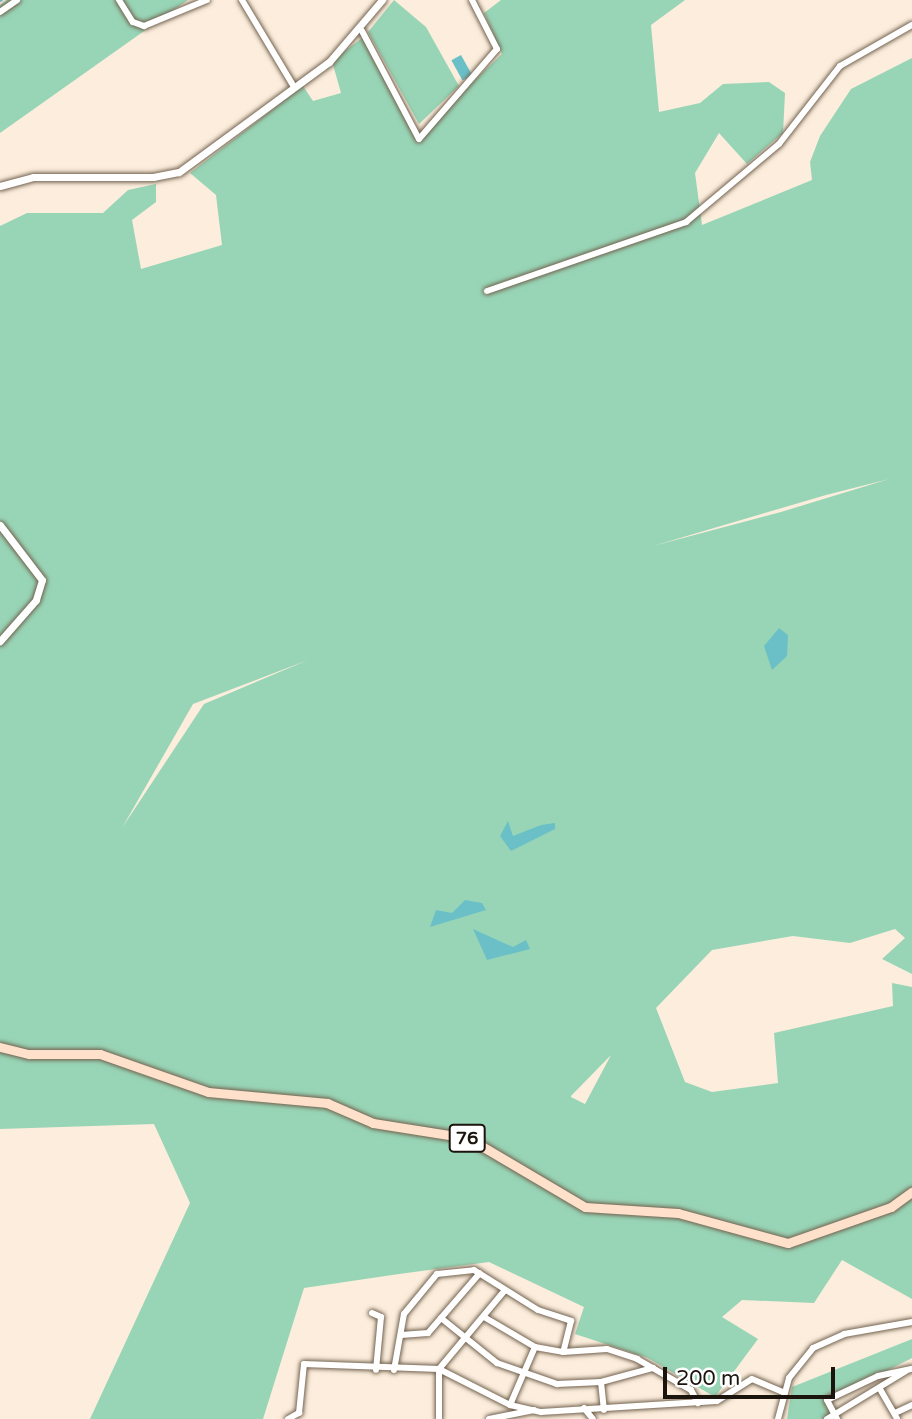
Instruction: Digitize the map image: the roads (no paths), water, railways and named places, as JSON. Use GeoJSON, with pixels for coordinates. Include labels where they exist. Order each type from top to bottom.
{"type":"FeatureCollection","features":[{"type":"Feature","properties":{"kind":"main road","name":"76"},"geometry":{"type":"LineString","coordinates":[[0,1047],[29,1054],[100,1054],[208,1092],[327,1103],[373,1123],[468,1138],[585,1207],[678,1213],[788,1243],[891,1207],[912,1192]]}},
{"type":"Feature","properties":{"kind":"street"},"geometry":{"type":"LineString","coordinates":[[0,12],[17,0]]}},
{"type":"Feature","properties":{"kind":"street"},"geometry":{"type":"LineString","coordinates":[[119,0],[132,22],[144,26],[207,0]]}},
{"type":"Feature","properties":{"kind":"street"},"geometry":{"type":"LineString","coordinates":[[242,0],[294,87]]}},
{"type":"Feature","properties":{"kind":"street"},"geometry":{"type":"LineString","coordinates":[[0,186],[33,177],[153,177],[179,172],[294,87],[362,31],[382,0]]}},
{"type":"Feature","properties":{"kind":"street"},"geometry":{"type":"LineString","coordinates":[[362,31],[419,139],[497,48],[472,0]]}},
{"type":"Feature","properties":{"kind":"street"},"geometry":{"type":"LineString","coordinates":[[488,292],[686,222],[779,144],[840,66],[912,25]]}},
{"type":"Feature","properties":{"kind":"street"},"geometry":{"type":"LineString","coordinates":[[0,525],[42,580],[36,600],[0,641]]}},
{"type":"Feature","properties":{"kind":"street"},"geometry":{"type":"LineString","coordinates":[[401,1335],[428,1333],[480,1273]]}},
{"type":"Feature","properties":{"kind":"street"},"geometry":{"type":"LineString","coordinates":[[394,1370],[404,1314],[437,1274],[480,1273],[505,1290],[571,1321],[563,1352]]}},
{"type":"Feature","properties":{"kind":"street"},"geometry":{"type":"LineString","coordinates":[[439,1419],[439,1369],[505,1290]]}},
{"type":"Feature","properties":{"kind":"street"},"geometry":{"type":"LineString","coordinates":[[372,1313],[381,1317],[376,1370]]}},
{"type":"Feature","properties":{"kind":"street"},"geometry":{"type":"LineString","coordinates":[[484,1317],[535,1347],[563,1352],[607,1349],[653,1368],[691,1390],[698,1403]]}},
{"type":"Feature","properties":{"kind":"street"},"geometry":{"type":"LineString","coordinates":[[441,1318],[465,1338],[522,1374],[556,1384],[601,1382],[653,1368]]}},
{"type":"Feature","properties":{"kind":"street"},"geometry":{"type":"LineString","coordinates":[[778,1419],[783,1392],[796,1366],[823,1341],[912,1322]]}},
{"type":"Feature","properties":{"kind":"street"},"geometry":{"type":"LineString","coordinates":[[510,1405],[535,1347]]}},
{"type":"Feature","properties":{"kind":"street"},"geometry":{"type":"LineString","coordinates":[[288,1419],[299,1413],[304,1364],[376,1370],[439,1369],[510,1405],[534,1410]]}},
{"type":"Feature","properties":{"kind":"street"},"geometry":{"type":"LineString","coordinates":[[827,1419],[909,1370]]}},
{"type":"Feature","properties":{"kind":"street"},"geometry":{"type":"LineString","coordinates":[[835,1416],[827,1400],[878,1376],[909,1370]]}},
{"type":"Feature","properties":{"kind":"street"},"geometry":{"type":"LineString","coordinates":[[489,1419],[534,1410],[604,1410],[717,1401],[752,1379],[783,1392]]}},
{"type":"Feature","properties":{"kind":"street"},"geometry":{"type":"LineString","coordinates":[[601,1382],[604,1410]]}},
{"type":"Feature","properties":{"kind":"street"},"geometry":{"type":"LineString","coordinates":[[880,1389],[896,1416],[912,1405]]}},
{"type":"Feature","properties":{"kind":"street"},"geometry":{"type":"LineString","coordinates":[[584,1408],[593,1419]]}},
{"type":"Feature","properties":{"kind":"water"},"geometry":{"type":"Polygon","coordinates":[[[461,55],[472,75],[463,80],[451,60],[461,55]]]}},
{"type":"Feature","properties":{"kind":"water"},"geometry":{"type":"Polygon","coordinates":[[[779,628],[788,635],[787,656],[772,670],[764,646],[779,628]]]}},
{"type":"Feature","properties":{"kind":"water"},"geometry":{"type":"Polygon","coordinates":[[[508,821],[513,836],[541,825],[555,823],[555,829],[511,851],[500,836],[508,821]]]}},
{"type":"Feature","properties":{"kind":"water"},"geometry":{"type":"Polygon","coordinates":[[[465,900],[482,903],[486,910],[430,927],[436,910],[452,913],[465,900]]]}},
{"type":"Feature","properties":{"kind":"water"},"geometry":{"type":"Polygon","coordinates":[[[473,929],[513,947],[526,940],[530,949],[487,960],[473,929]]]}}]}
